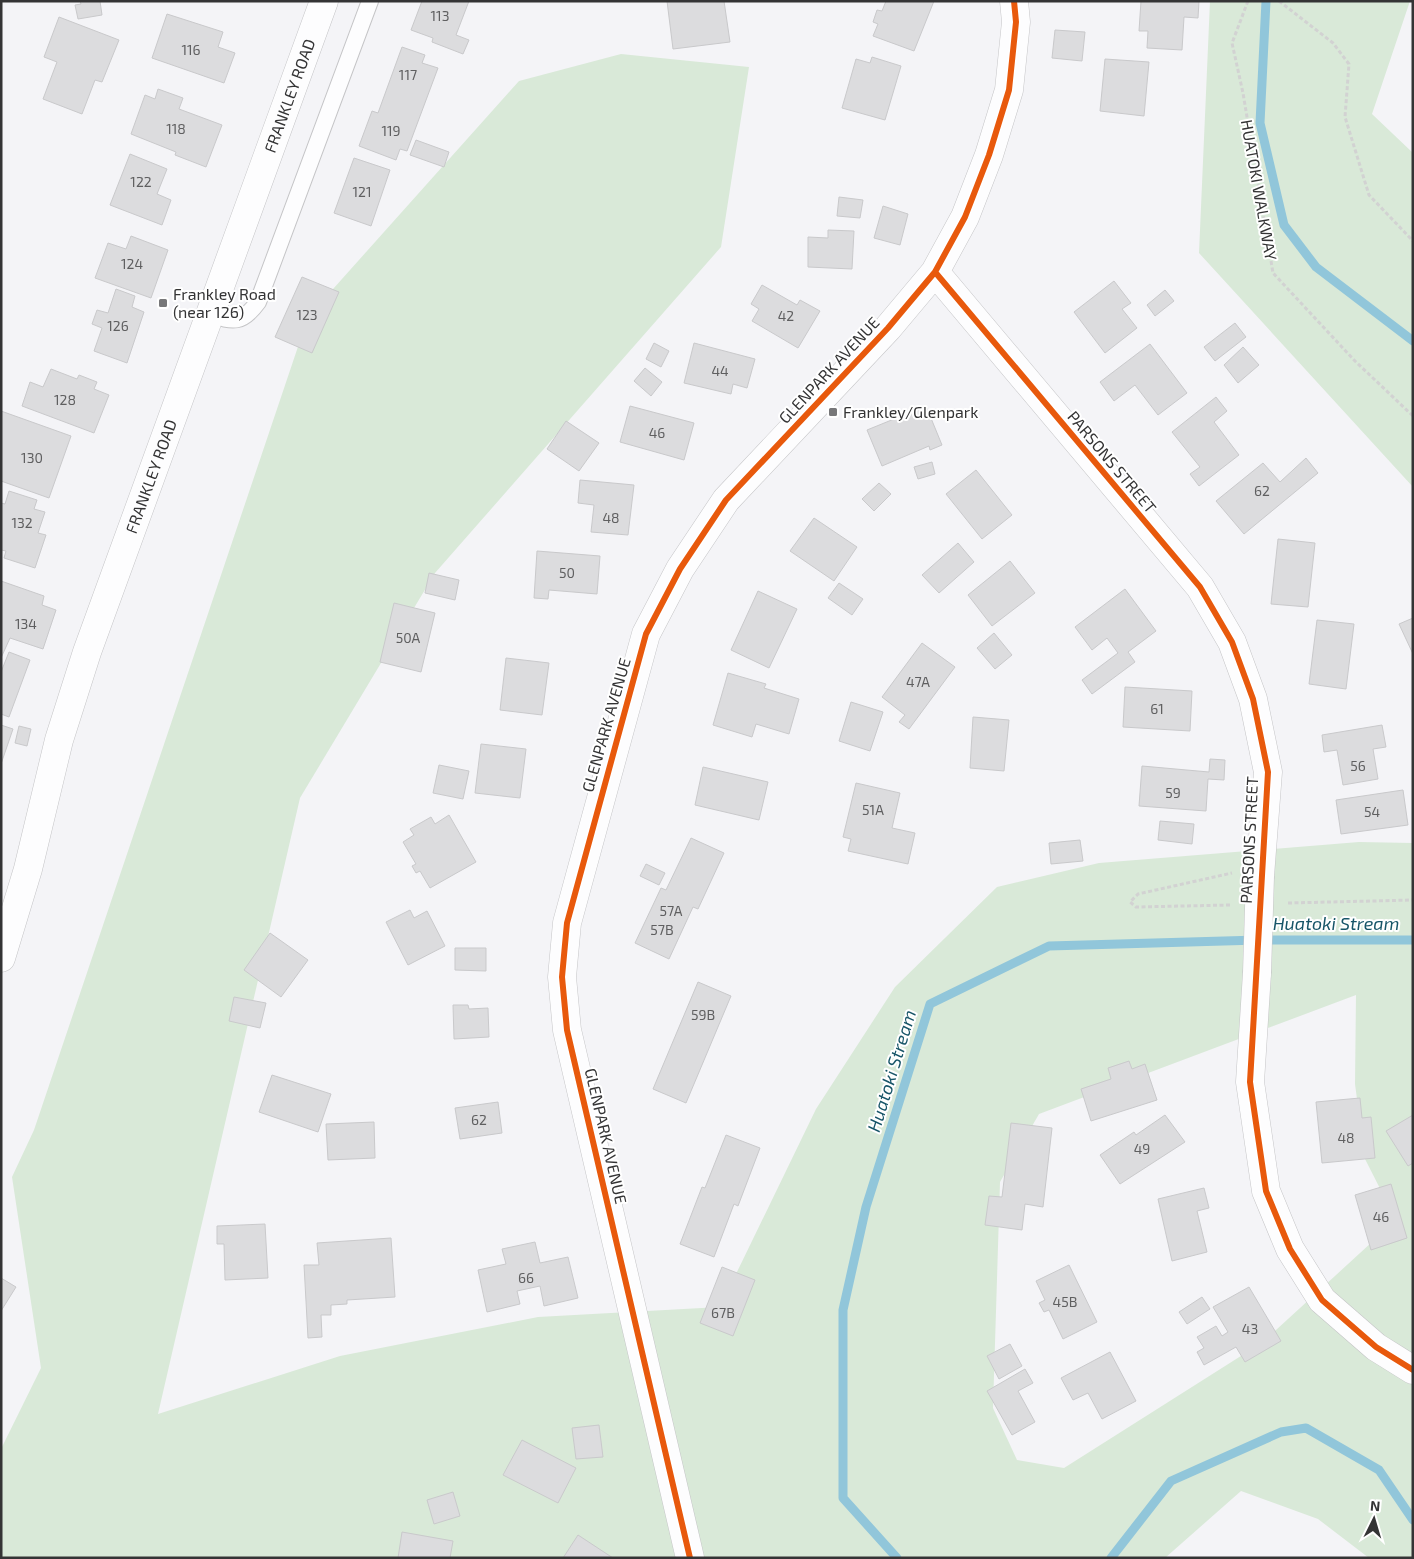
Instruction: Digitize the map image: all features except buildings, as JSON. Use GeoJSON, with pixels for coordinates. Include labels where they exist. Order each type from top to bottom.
{"type":"FeatureCollection","features":[{"type":"Feature","properties":{"kind":"street","name":"FRANKLEY ROAD"},"geometry":{"type":"LineString","coordinates":[[1,958],[28,868],[59,740],[84,661],[324,1]]}},
{"type":"Feature","properties":{"kind":"street","name":"GLENPARK AVENUE"},"geometry":{"type":"LineString","coordinates":[[690,1558],[567,1030],[562,977],[567,923],[646,634],[680,569],[726,500],[888,328],[935,272],[965,216],[989,155],[1009,90],[1016,22],[1014,1]]}},
{"type":"Feature","properties":{"kind":"street","name":"PARSONS STREET"},"geometry":{"type":"LineString","coordinates":[[935,272],[1200,587],[1232,642],[1253,698],[1268,772],[1260,876],[1258,973],[1250,1082],[1266,1192],[1290,1249],[1322,1300],[1376,1347],[1413,1370]]}},
{"type":"Feature","properties":{"kind":"lane"},"geometry":{"type":"LineString","coordinates":[[209,314],[231,321],[247,316],[258,302],[370,1]]}},
{"type":"Feature","properties":{"kind":"path"},"geometry":{"type":"LineString","coordinates":[[1279,1],[1332,43],[1349,64],[1345,117],[1369,195],[1413,241]]}},
{"type":"Feature","properties":{"kind":"green space"},"geometry":{"type":"Polygon","coordinates":[[[1210,1],[1410,1],[1372,114],[1413,153],[1413,487],[1199,253],[1210,1]]]}},
{"type":"Feature","properties":{"kind":"green space"},"geometry":{"type":"Polygon","coordinates":[[[621,54],[749,67],[721,247],[435,573],[300,798],[158,1414],[340,1356],[538,1317],[720,1307],[816,1109],[895,987],[997,887],[1099,863],[1359,842],[1413,843],[1413,1558],[1369,1558],[1318,1519],[1241,1491],[1165,1558],[1,1558],[1,1449],[41,1368],[12,1177],[34,1130],[308,317],[519,81],[621,54]],[[1356,995],[1039,1114],[1000,1182],[993,1408],[1017,1460],[1064,1468],[1263,1342],[1396,1220],[1365,1159],[1355,1084],[1356,995]]]}},
{"type":"Feature","properties":{"kind":"waterway","name":"Huatoki Stream"},"geometry":{"type":"LineString","coordinates":[[1266,1],[1260,123],[1284,225],[1316,267],[1413,341]]}},
{"type":"Feature","properties":{"kind":"waterway","name":"Huatoki Stream"},"geometry":{"type":"LineString","coordinates":[[897,1558],[843,1498],[843,1310],[866,1207],[930,1004],[1049,946],[1259,940],[1413,940]]}},
{"type":"Feature","properties":{"kind":"waterway","name":"Huatoki Stream"},"geometry":{"type":"LineString","coordinates":[[1111,1558],[1171,1481],[1281,1432],[1306,1428],[1379,1470],[1413,1520]]}},
{"type":"Feature","properties":{"kind":"cycle path"},"geometry":{"type":"LineString","coordinates":[[690,1558],[567,1030],[562,977],[567,923],[646,634],[680,569],[726,500],[888,328],[935,272],[965,217],[989,155],[1009,90],[1016,22],[1014,1]]}},
{"type":"Feature","properties":{"kind":"cycle path"},"geometry":{"type":"LineString","coordinates":[[935,272],[1200,587],[1232,642],[1253,699],[1268,772],[1250,1082],[1266,1191],[1290,1249],[1322,1300],[1376,1347],[1413,1370]]}},
{"type":"Feature","properties":{"kind":"place","name":"Frankley Road (near 126)"},"geometry":{"type":"Point","coordinates":[163,303]}},
{"type":"Feature","properties":{"kind":"place","name":"Frankley/Glenpark"},"geometry":{"type":"Point","coordinates":[833,412]}}]}
